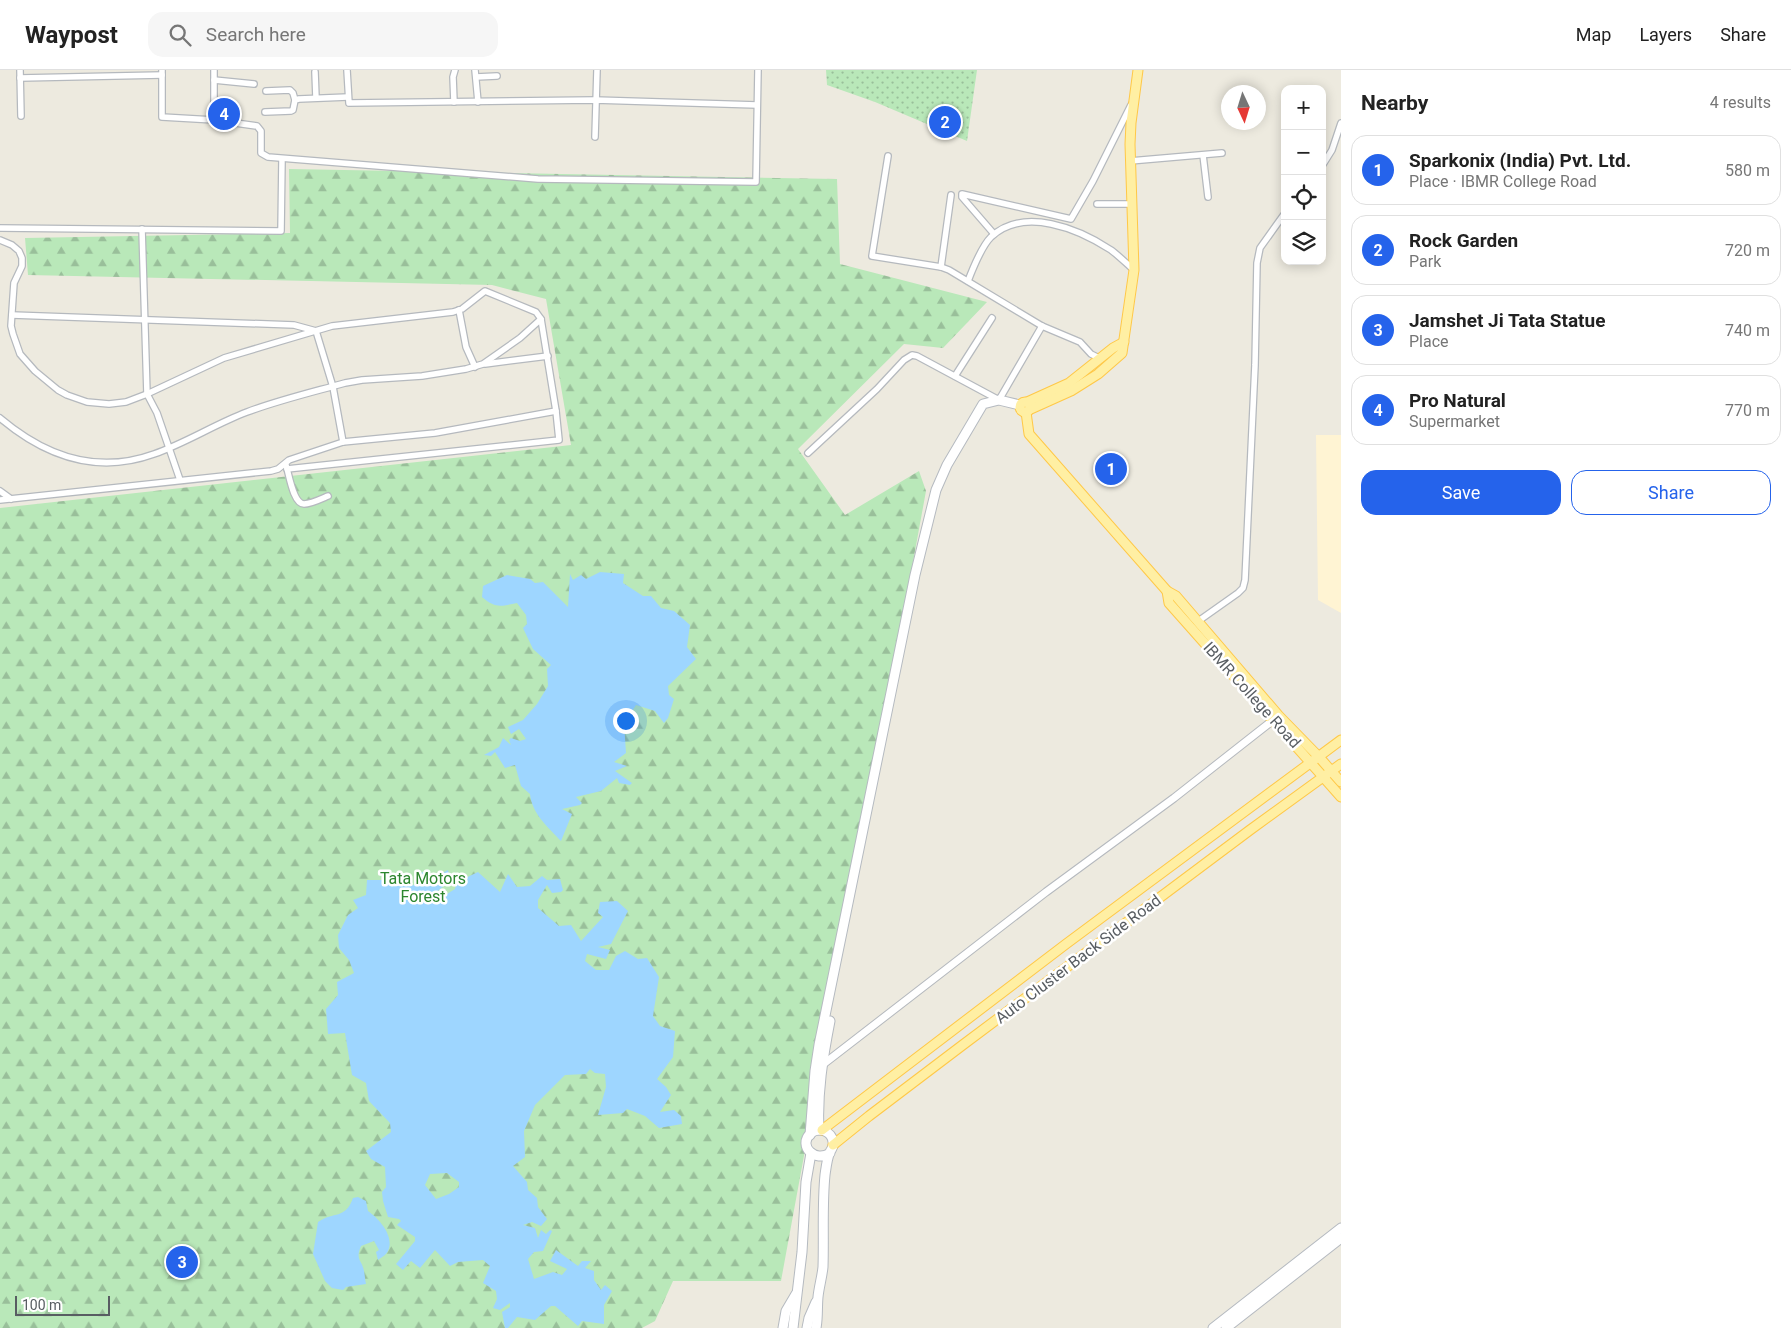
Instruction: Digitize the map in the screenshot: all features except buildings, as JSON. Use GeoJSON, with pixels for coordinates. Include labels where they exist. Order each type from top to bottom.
{"type":"FeatureCollection","features":[{"type":"Feature","properties":{"kind":"main road"},"geometry":{"type":"LineString","coordinates":[[794,1325],[802,1252],[806,1182],[811,1153],[806,1144],[810,1135],[818,1068],[874,786],[936,490],[947,465],[983,404],[999,400],[1026,407],[1071,391],[1098,374],[1122,352],[1134,270],[1130,161],[1131,123],[1138,70]]}},
{"type":"Feature","properties":{"kind":"main road"},"geometry":{"type":"LineString","coordinates":[[1026,407],[1069,383],[1124,342]]}},
{"type":"Feature","properties":{"kind":"main road","name":"IBMR College Road"},"geometry":{"type":"LineString","coordinates":[[1026,407],[1029,434],[1167,591],[1176,596],[1194,624],[1328,774],[1341,797]]}},
{"type":"Feature","properties":{"kind":"main road","name":"Auto Cluster Back Side Road"},"geometry":{"type":"LineString","coordinates":[[810,1135],[820,1130],[1341,740]]}},
{"type":"Feature","properties":{"kind":"main road","name":"Auto Cluster Back Side Road"},"geometry":{"type":"LineString","coordinates":[[832,1149],[893,1098],[1341,764]]}},
{"type":"Feature","properties":{"kind":"main road","name":"IBMR College Road"},"geometry":{"type":"LineString","coordinates":[[1328,774],[1341,782]]}},
{"type":"Feature","properties":{"kind":"main road"},"geometry":{"type":"LineString","coordinates":[[816,1328],[822,1269],[825,1175],[832,1149],[832,1136],[820,1130],[818,1068]]}},
{"type":"Feature","properties":{"kind":"main road"},"geometry":{"type":"LineString","coordinates":[[811,1153],[822,1156],[832,1149]]}},
{"type":"Feature","properties":{"kind":"main road"},"geometry":{"type":"LineString","coordinates":[[1226,1328],[1335,1239],[1341,1228]]}},
{"type":"Feature","properties":{"kind":"main road"},"geometry":{"type":"LineString","coordinates":[[1213,1328],[1335,1239]]}},
{"type":"Feature","properties":{"kind":"main road"},"geometry":{"type":"LineString","coordinates":[[783,1328],[786,1311],[798,1289]]}},
{"type":"Feature","properties":{"kind":"main road"},"geometry":{"type":"LineString","coordinates":[[807,1328],[818,1297]]}},
{"type":"Feature","properties":{"kind":"street"},"geometry":{"type":"LineString","coordinates":[[20,70],[21,116]]}},
{"type":"Feature","properties":{"kind":"street"},"geometry":{"type":"LineString","coordinates":[[214,70],[214,120]]}},
{"type":"Feature","properties":{"kind":"street"},"geometry":{"type":"LineString","coordinates":[[347,70],[349,103],[595,100],[757,105]]}},
{"type":"Feature","properties":{"kind":"street"},"geometry":{"type":"LineString","coordinates":[[454,102],[453,77],[455,70]]}},
{"type":"Feature","properties":{"kind":"street"},"geometry":{"type":"LineString","coordinates":[[475,70],[478,102]]}},
{"type":"Feature","properties":{"kind":"street"},"geometry":{"type":"LineString","coordinates":[[595,137],[597,70]]}},
{"type":"Feature","properties":{"kind":"street"},"geometry":{"type":"LineString","coordinates":[[20,78],[162,73],[162,117],[214,120],[259,127],[263,155],[282,159],[538,179],[756,182],[758,70]]}},
{"type":"Feature","properties":{"kind":"street"},"geometry":{"type":"LineString","coordinates":[[315,72],[316,98]]}},
{"type":"Feature","properties":{"kind":"street"},"geometry":{"type":"LineString","coordinates":[[476,77],[497,76]]}},
{"type":"Feature","properties":{"kind":"street"},"geometry":{"type":"LineString","coordinates":[[214,80],[254,84]]}},
{"type":"Feature","properties":{"kind":"street"},"geometry":{"type":"LineString","coordinates":[[266,91],[290,90],[295,100],[293,110],[291,111],[266,112]]}},
{"type":"Feature","properties":{"kind":"street"},"geometry":{"type":"LineString","coordinates":[[295,100],[348,97]]}},
{"type":"Feature","properties":{"kind":"street"},"geometry":{"type":"LineString","coordinates":[[994,234],[962,197],[962,194],[1072,219],[1134,99]]}},
{"type":"Feature","properties":{"kind":"street"},"geometry":{"type":"LineString","coordinates":[[1326,160],[1332,150],[1341,123]]}},
{"type":"Feature","properties":{"kind":"street"},"geometry":{"type":"LineString","coordinates":[[1130,161],[1222,153]]}},
{"type":"Feature","properties":{"kind":"street"},"geometry":{"type":"LineString","coordinates":[[1203,155],[1208,197]]}},
{"type":"Feature","properties":{"kind":"street"},"geometry":{"type":"LineString","coordinates":[[888,156],[872,256],[941,267],[968,280],[1042,326],[1080,342],[1091,354],[1101,359]]}},
{"type":"Feature","properties":{"kind":"street"},"geometry":{"type":"LineString","coordinates":[[0,228],[281,231],[282,159]]}},
{"type":"Feature","properties":{"kind":"street"},"geometry":{"type":"LineString","coordinates":[[941,267],[952,195]]}},
{"type":"Feature","properties":{"kind":"street"},"geometry":{"type":"LineString","coordinates":[[1097,204],[1132,204]]}},
{"type":"Feature","properties":{"kind":"street"},"geometry":{"type":"LineString","coordinates":[[1194,624],[1238,593],[1243,588],[1245,580],[1255,365],[1257,263],[1260,248],[1281,219]]}},
{"type":"Feature","properties":{"kind":"street"},"geometry":{"type":"LineString","coordinates":[[968,280],[994,234],[1022,221],[1046,223],[1067,229],[1098,242],[1114,252],[1134,270]]}},
{"type":"Feature","properties":{"kind":"street"},"geometry":{"type":"LineString","coordinates":[[142,229],[147,394],[157,413],[180,480]]}},
{"type":"Feature","properties":{"kind":"street"},"geometry":{"type":"LineString","coordinates":[[0,240],[12,245],[19,251],[22,258],[22,266],[14,283],[12,315],[12,334],[20,354],[35,370],[67,395],[87,402],[109,404],[126,402],[224,358],[316,331],[354,323],[459,310],[485,292],[536,312],[541,319],[560,440],[286,466],[271,471],[0,500]]}},
{"type":"Feature","properties":{"kind":"street"},"geometry":{"type":"LineString","coordinates":[[459,310],[466,347],[475,367]]}},
{"type":"Feature","properties":{"kind":"street"},"geometry":{"type":"LineString","coordinates":[[12,315],[294,325],[316,331]]}},
{"type":"Feature","properties":{"kind":"street"},"geometry":{"type":"LineString","coordinates":[[955,376],[992,318]]}},
{"type":"Feature","properties":{"kind":"street"},"geometry":{"type":"LineString","coordinates":[[483,364],[520,338],[541,319]]}},
{"type":"Feature","properties":{"kind":"street"},"geometry":{"type":"LineString","coordinates":[[808,453],[912,355],[999,400],[1042,326]]}},
{"type":"Feature","properties":{"kind":"street"},"geometry":{"type":"LineString","coordinates":[[316,331],[333,387],[343,442]]}},
{"type":"Feature","properties":{"kind":"street"},"geometry":{"type":"LineString","coordinates":[[0,418],[25,438],[40,447],[74,459],[93,462],[125,462],[170,448],[246,412],[333,387],[362,380],[422,376],[483,364],[548,356]]}},
{"type":"Feature","properties":{"kind":"street"},"geometry":{"type":"LineString","coordinates":[[328,496],[305,504],[298,503],[286,466],[289,460],[343,442],[435,433],[556,411]]}},
{"type":"Feature","properties":{"kind":"street"},"geometry":{"type":"LineString","coordinates":[[0,491],[11,499]]}},
{"type":"Feature","properties":{"kind":"street"},"geometry":{"type":"LineString","coordinates":[[818,1068],[1276,718]]}},
{"type":"Feature","properties":{"kind":"shaded area"},"geometry":{"type":"Polygon","coordinates":[[[1316,435],[1341,435],[1341,613],[1318,600],[1316,435]]]}},
{"type":"Feature","properties":{"kind":"green space"},"geometry":{"type":"Polygon","coordinates":[[[826,70],[977,70],[967,141],[875,102],[827,85],[826,70]]]}},
{"type":"Feature","properties":{"kind":"green space","name":"Tata Motors Forest"},"geometry":{"type":"Polygon","coordinates":[[[289,169],[837,179],[840,264],[987,302],[943,348],[904,344],[798,449],[845,515],[919,471],[926,491],[781,1281],[673,1281],[655,1321],[642,1328],[0,1328],[0,508],[571,445],[546,299],[492,285],[28,275],[25,238],[290,233],[289,169]]]}},
{"type":"Feature","properties":{"kind":"water"},"geometry":{"type":"Polygon","coordinates":[[[600,572],[624,574],[623,583],[643,596],[651,596],[661,608],[674,611],[690,625],[687,647],[696,659],[668,686],[669,695],[674,699],[668,718],[664,723],[655,711],[636,705],[624,723],[626,753],[614,762],[627,766],[615,771],[632,783],[630,785],[619,783],[617,778],[601,791],[576,797],[582,803],[580,805],[562,809],[572,814],[561,841],[537,814],[530,794],[521,786],[515,765],[505,768],[495,752],[491,756],[484,755],[499,747],[503,738],[511,745],[509,740],[511,738],[520,741],[526,739],[519,729],[511,734],[508,727],[523,720],[537,704],[548,686],[547,669],[551,665],[533,649],[523,628],[527,624],[526,615],[517,603],[503,606],[491,603],[482,597],[483,586],[507,575],[530,579],[535,583],[543,582],[568,607],[570,574],[573,580],[581,575],[586,579],[600,572]]]}},
{"type":"Feature","properties":{"kind":"water"},"geometry":{"type":"Polygon","coordinates":[[[448,870],[450,881],[434,894],[437,900],[455,889],[457,882],[478,872],[500,892],[508,874],[517,887],[530,886],[542,876],[547,880],[560,879],[563,890],[552,893],[547,885],[538,900],[538,908],[559,926],[571,925],[581,941],[603,917],[598,913],[600,902],[617,901],[628,911],[611,944],[598,947],[610,950],[606,959],[587,954],[585,961],[596,970],[609,970],[616,956],[625,951],[638,959],[647,958],[659,977],[653,1016],[660,1026],[675,1031],[673,1057],[657,1079],[666,1087],[671,1095],[660,1112],[674,1110],[681,1116],[682,1124],[659,1128],[645,1116],[627,1109],[623,1113],[598,1115],[606,1087],[605,1074],[595,1073],[590,1069],[586,1074],[565,1075],[535,1105],[524,1131],[525,1157],[513,1166],[527,1182],[528,1190],[537,1198],[538,1207],[547,1219],[541,1226],[532,1222],[523,1225],[535,1228],[538,1238],[541,1230],[546,1234],[550,1230],[552,1231],[543,1251],[534,1252],[528,1259],[534,1279],[553,1272],[562,1275],[567,1269],[550,1261],[556,1250],[578,1266],[582,1261],[591,1261],[585,1268],[594,1271],[594,1280],[601,1290],[605,1285],[612,1291],[604,1305],[604,1324],[582,1321],[578,1326],[555,1306],[551,1306],[535,1320],[517,1317],[508,1328],[505,1328],[502,1312],[510,1307],[510,1303],[500,1310],[493,1308],[497,1299],[496,1291],[483,1283],[490,1266],[483,1260],[458,1262],[450,1266],[435,1250],[420,1268],[411,1261],[403,1270],[396,1264],[415,1241],[415,1237],[397,1225],[401,1221],[399,1219],[388,1217],[382,1192],[386,1187],[385,1167],[371,1159],[366,1151],[391,1132],[390,1123],[369,1101],[366,1083],[352,1075],[345,1033],[328,1034],[326,1009],[338,995],[337,982],[354,973],[349,960],[339,948],[338,935],[348,915],[358,908],[353,900],[366,895],[367,880],[399,880],[402,886],[414,885],[422,872],[435,875],[448,870]],[[447,1173],[430,1174],[425,1185],[436,1199],[449,1194],[459,1187],[459,1182],[447,1173]]]}},
{"type":"Feature","properties":{"kind":"water"},"geometry":{"type":"Polygon","coordinates":[[[358,1197],[366,1201],[368,1211],[380,1222],[387,1232],[390,1243],[388,1250],[378,1260],[376,1252],[379,1250],[374,1241],[361,1246],[359,1257],[366,1284],[346,1287],[343,1290],[332,1288],[325,1281],[313,1254],[318,1222],[343,1212],[350,1205],[353,1198],[358,1197]]]}},
{"type":"Feature","properties":{"kind":"place","name":"Pro Natural"},"geometry":{"type":"Point","coordinates":[224,114]}},
{"type":"Feature","properties":{"kind":"place","name":"Rock Garden"},"geometry":{"type":"Point","coordinates":[945,122]}},
{"type":"Feature","properties":{"kind":"place","name":"Sparkonix (India) Pvt. Ltd."},"geometry":{"type":"Point","coordinates":[1111,469]}},
{"type":"Feature","properties":{"kind":"place","name":"Jamshet Ji Tata Statue"},"geometry":{"type":"Point","coordinates":[182,1262]}}]}
